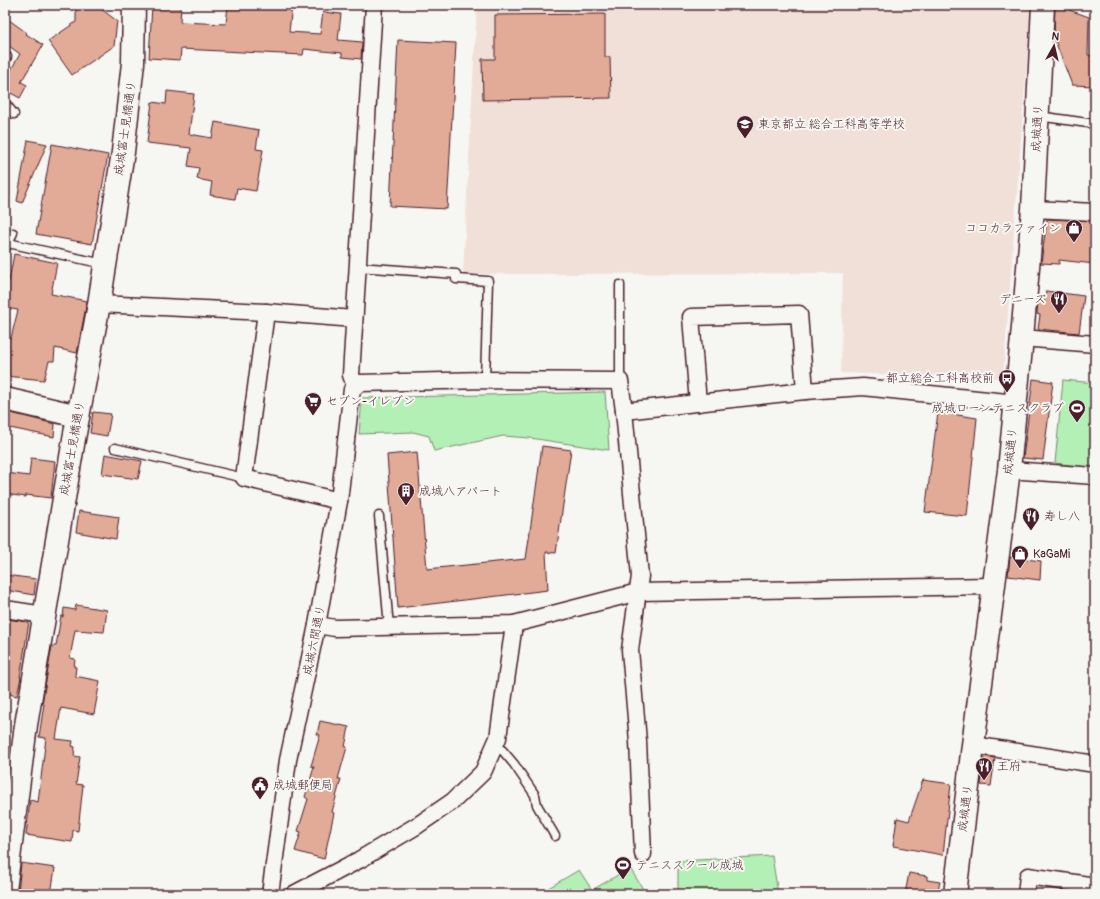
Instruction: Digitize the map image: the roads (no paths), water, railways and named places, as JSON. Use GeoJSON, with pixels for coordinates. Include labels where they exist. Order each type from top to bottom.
{"type":"FeatureCollection","features":[{"type":"Feature","properties":{"kind":"street","name":"成城富士見橋通り"},"geometry":{"type":"LineString","coordinates":[[5,890],[14,786],[26,725],[105,264],[129,108],[133,64],[134,5]]}},
{"type":"Feature","properties":{"kind":"street"},"geometry":{"type":"LineString","coordinates":[[374,5],[351,375],[355,386],[360,383],[484,380],[620,381],[640,576],[630,650],[638,742],[643,854]]}},
{"type":"Feature","properties":{"kind":"street","name":"成城通り"},"geometry":{"type":"LineString","coordinates":[[955,894],[972,745],[1009,470],[1016,403],[1033,208],[1043,5]]}},
{"type":"Feature","properties":{"kind":"street"},"geometry":{"type":"LineString","coordinates":[[1033,208],[1095,212]]}},
{"type":"Feature","properties":{"kind":"street"},"geometry":{"type":"LineString","coordinates":[[98,304],[266,312],[354,319]]}},
{"type":"Feature","properties":{"kind":"street"},"geometry":{"type":"LineString","coordinates":[[266,312],[244,478],[339,501]]}},
{"type":"Feature","properties":{"kind":"street"},"geometry":{"type":"LineString","coordinates":[[698,403],[691,317],[799,314],[805,390]]}},
{"type":"Feature","properties":{"kind":"street"},"geometry":{"type":"LineString","coordinates":[[1022,338],[1095,344]]}},
{"type":"Feature","properties":{"kind":"street","name":"成城六間通り"},"geometry":{"type":"LineString","coordinates":[[270,894],[288,760],[317,625],[339,501],[352,389],[355,386]]}},
{"type":"Feature","properties":{"kind":"street"},"geometry":{"type":"LineString","coordinates":[[624,411],[805,390],[862,387],[1016,403]]}},
{"type":"Feature","properties":{"kind":"street"},"geometry":{"type":"LineString","coordinates":[[5,398],[78,416]]}},
{"type":"Feature","properties":{"kind":"street"},"geometry":{"type":"LineString","coordinates":[[1009,470],[1095,476]]}},
{"type":"Feature","properties":{"kind":"street"},"geometry":{"type":"LineString","coordinates":[[317,625],[336,628],[514,624],[638,592],[993,586]]}},
{"type":"Feature","properties":{"kind":"street"},"geometry":{"type":"LineString","coordinates":[[5,609],[44,614]]}},
{"type":"Feature","properties":{"kind":"street"},"geometry":{"type":"LineString","coordinates":[[294,894],[359,860],[418,825],[453,801],[483,772],[498,738],[514,624]]}},
{"type":"Feature","properties":{"kind":"street"},"geometry":{"type":"LineString","coordinates":[[972,745],[1095,764]]}},
{"type":"Feature","properties":{"kind":"street"},"geometry":{"type":"LineString","coordinates":[[1026,894],[1028,876],[1095,886]]}},
{"type":"Feature","properties":{"kind":"lane"},"geometry":{"type":"LineString","coordinates":[[5,56],[7,57],[5,60]]}},
{"type":"Feature","properties":{"kind":"lane"},"geometry":{"type":"LineString","coordinates":[[5,103],[14,114]]}},
{"type":"Feature","properties":{"kind":"lane"},"geometry":{"type":"LineString","coordinates":[[1038,116],[1095,124]]}},
{"type":"Feature","properties":{"kind":"lane"},"geometry":{"type":"LineString","coordinates":[[13,233],[6,246],[105,264]]}},
{"type":"Feature","properties":{"kind":"lane"},"geometry":{"type":"LineString","coordinates":[[358,267],[456,274],[456,279],[488,281],[484,380]]}},
{"type":"Feature","properties":{"kind":"lane"},"geometry":{"type":"LineString","coordinates":[[620,285],[620,381]]}},
{"type":"Feature","properties":{"kind":"lane"},"geometry":{"type":"LineString","coordinates":[[115,448],[244,478]]}},
{"type":"Feature","properties":{"kind":"lane"},"geometry":{"type":"LineString","coordinates":[[379,516],[388,627]]}},
{"type":"Feature","properties":{"kind":"lane"},"geometry":{"type":"LineString","coordinates":[[495,745],[514,764],[535,795],[537,805],[555,836]]}},
{"type":"Feature","properties":{"kind":"place","name":"東京都立 総合工科高等学校"},"geometry":{"type":"Point","coordinates":[745,139]}},
{"type":"Feature","properties":{"kind":"place","name":"ココカラファイン"},"geometry":{"type":"Point","coordinates":[1074,243]}},
{"type":"Feature","properties":{"kind":"place","name":"デニーズ"},"geometry":{"type":"Point","coordinates":[1059,314]}},
{"type":"Feature","properties":{"kind":"place","name":"都立総合工科高校前"},"geometry":{"type":"Point","coordinates":[1007,393]}},
{"type":"Feature","properties":{"kind":"place","name":"セブン-イレブン"},"geometry":{"type":"Point","coordinates":[313,416]}},
{"type":"Feature","properties":{"kind":"place","name":"成城ローンテニスクラブ"},"geometry":{"type":"Point","coordinates":[1077,423]}},
{"type":"Feature","properties":{"kind":"place","name":"成城八アパート"},"geometry":{"type":"Point","coordinates":[406,506]}},
{"type":"Feature","properties":{"kind":"place","name":"寿し八"},"geometry":{"type":"Point","coordinates":[1031,531]}},
{"type":"Feature","properties":{"kind":"place","name":"KaGaMi"},"geometry":{"type":"Point","coordinates":[1020,569]}},
{"type":"Feature","properties":{"kind":"place","name":"王府"},"geometry":{"type":"Point","coordinates":[984,781]}},
{"type":"Feature","properties":{"kind":"place","name":"成城郵便局"},"geometry":{"type":"Point","coordinates":[260,800]}},
{"type":"Feature","properties":{"kind":"place","name":"テニススクール成城"},"geometry":{"type":"Point","coordinates":[623,880]}}]}
